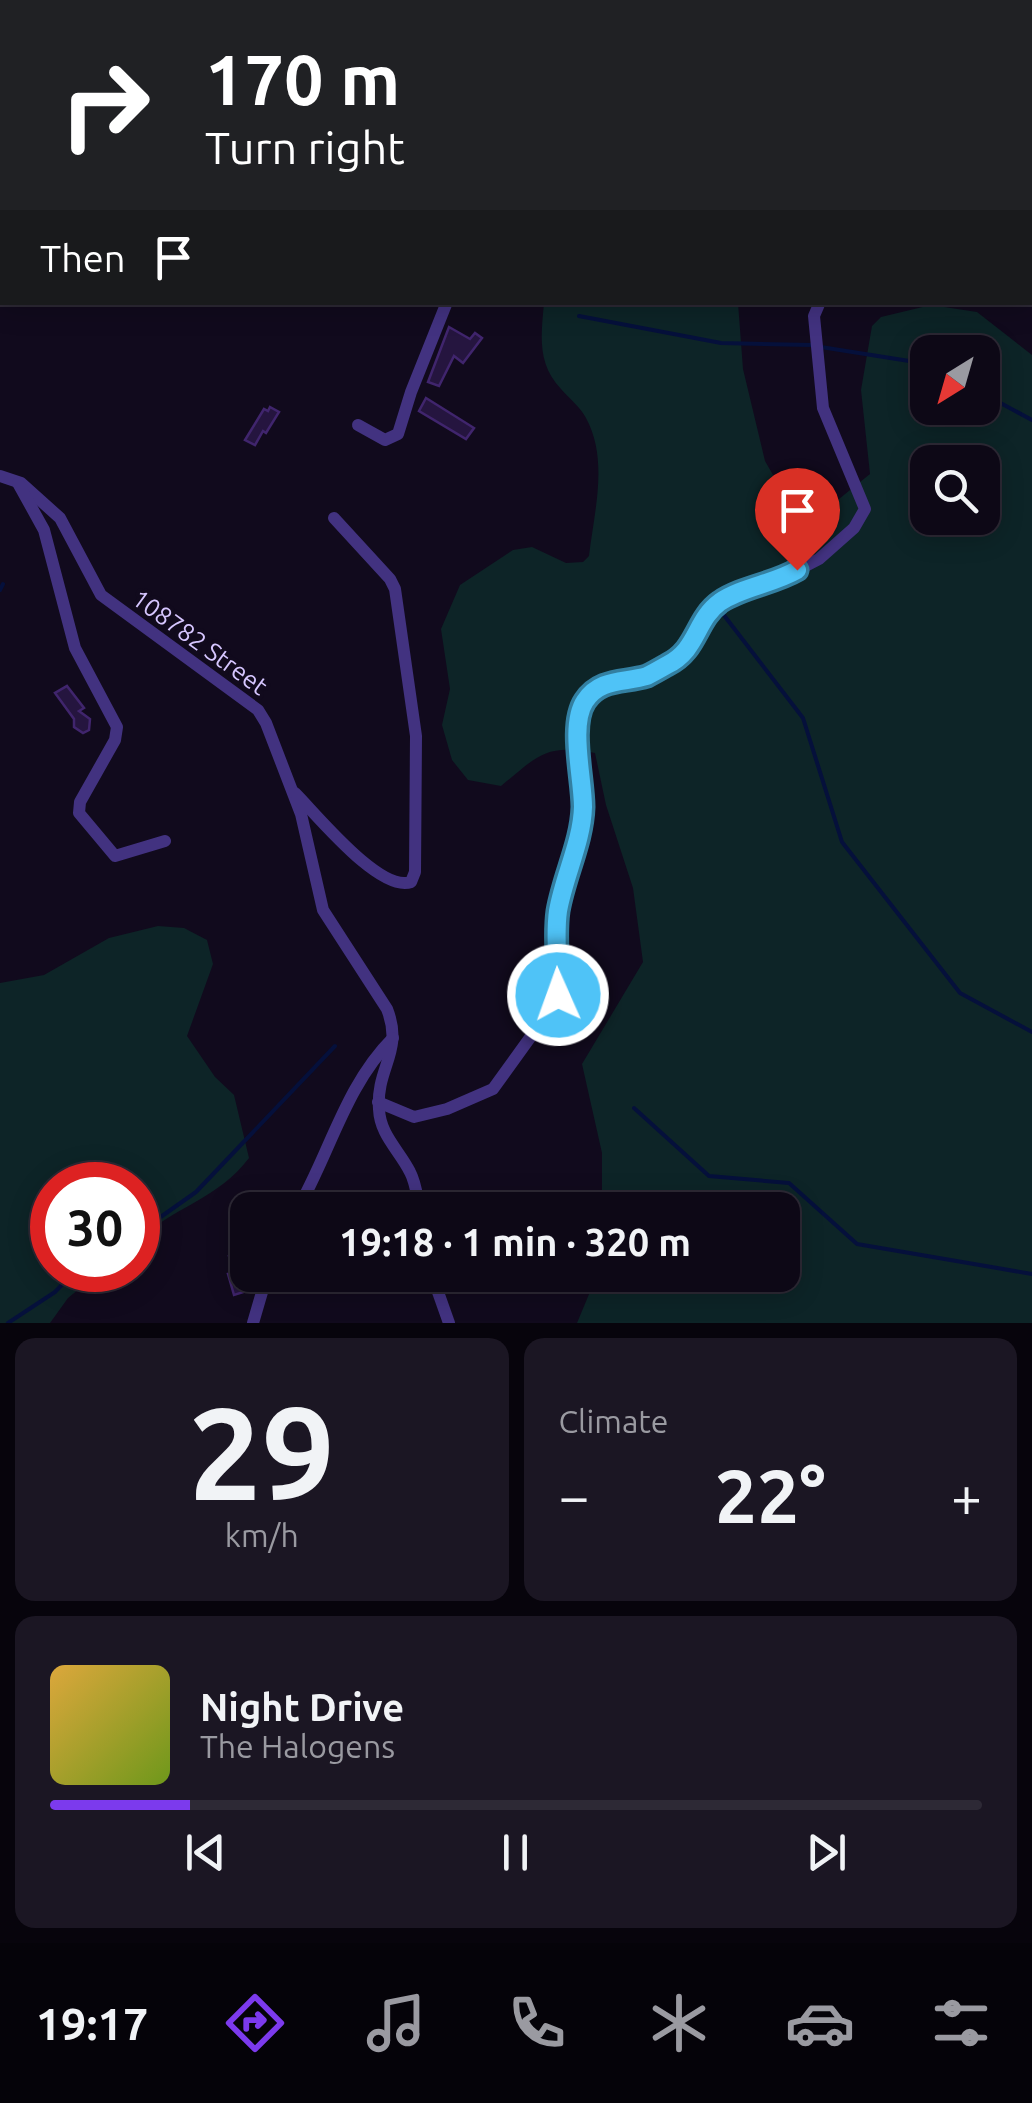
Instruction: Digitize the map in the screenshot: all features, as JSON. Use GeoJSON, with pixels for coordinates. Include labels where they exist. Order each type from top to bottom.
{"type":"FeatureCollection","features":[{"type":"Feature","properties":{"kind":"street"},"geometry":{"type":"LineString","coordinates":[[358,425],[385,440],[398,434],[446,305]]}},
{"type":"Feature","properties":{"kind":"street"},"geometry":{"type":"LineString","coordinates":[[378,1102],[414,1117],[480,1096],[498,1084],[556,1003],[558,910],[583,811],[577,724],[584,702],[599,686],[646,676],[679,659],[718,604],[776,582],[819,559],[854,528],[864,509],[823,408],[814,316],[819,305]]}},
{"type":"Feature","properties":{"kind":"street","name":"108782 Street"},"geometry":{"type":"LineString","coordinates":[[0,476],[16,481],[60,518],[101,595],[254,705],[266,723],[293,791],[324,910],[387,1009],[395,1036]]}},
{"type":"Feature","properties":{"kind":"street"},"geometry":{"type":"LineString","coordinates":[[16,481],[44,530],[74,648],[117,727],[115,740],[80,802],[79,812],[115,856],[165,840]]}},
{"type":"Feature","properties":{"kind":"street"},"geometry":{"type":"LineString","coordinates":[[293,791],[382,877],[396,884],[412,882],[416,736],[395,589],[334,518]]}},
{"type":"Feature","properties":{"kind":"street"},"geometry":{"type":"LineString","coordinates":[[395,1036],[378,1102],[384,1130],[412,1176],[416,1192]]}},
{"type":"Feature","properties":{"kind":"street"},"geometry":{"type":"LineString","coordinates":[[307,1192],[352,1092],[395,1036]]}},
{"type":"Feature","properties":{"kind":"street"},"geometry":{"type":"LineString","coordinates":[[253,1323],[262,1292]]}},
{"type":"Feature","properties":{"kind":"street"},"geometry":{"type":"LineString","coordinates":[[438,1292],[449,1323]]}},
{"type":"Feature","properties":{"kind":"green space"},"geometry":{"type":"Polygon","coordinates":[[[544,305],[738,305],[743,369],[765,461],[784,494],[818,508],[829,507],[870,474],[861,390],[872,326],[881,317],[931,305],[977,312],[1032,355],[1032,1323],[577,1323],[590,1292],[800,1292],[800,1192],[602,1192],[602,1153],[582,1064],[643,962],[633,888],[606,805],[595,753],[564,750],[543,754],[501,786],[468,780],[452,760],[442,725],[450,689],[441,629],[460,585],[513,550],[532,547],[566,563],[583,562],[589,556],[598,486],[597,451],[584,414],[553,379],[542,349],[544,305]]]}},
{"type":"Feature","properties":{"kind":"green space"},"geometry":{"type":"Polygon","coordinates":[[[158,926],[184,928],[207,940],[213,964],[187,1036],[215,1077],[234,1095],[249,1158],[224,1183],[160,1223],[160,1162],[30,1162],[30,1292],[75,1292],[50,1323],[0,1323],[0,983],[44,975],[109,938],[158,926]]]}},
{"type":"Feature","properties":{"kind":"building"},"geometry":{"type":"Polygon","coordinates":[[[449,327],[470,339],[475,333],[482,338],[463,363],[454,356],[439,386],[428,382],[449,327]]]}},
{"type":"Feature","properties":{"kind":"building"},"geometry":{"type":"Polygon","coordinates":[[[426,398],[474,428],[466,439],[419,411],[426,398]]]}},
{"type":"Feature","properties":{"kind":"building"},"geometry":{"type":"Polygon","coordinates":[[[270,407],[279,412],[266,433],[263,431],[255,445],[245,440],[264,409],[268,411],[270,407]]]}},
{"type":"Feature","properties":{"kind":"building"},"geometry":{"type":"Polygon","coordinates":[[[67,686],[84,708],[79,711],[90,719],[89,730],[83,733],[74,727],[74,719],[55,693],[67,686]]]}},
{"type":"Feature","properties":{"kind":"waterway"},"geometry":{"type":"LineString","coordinates":[[579,316],[721,343],[812,345]]}},
{"type":"Feature","properties":{"kind":"waterway"},"geometry":{"type":"LineString","coordinates":[[821,347],[910,361]]}},
{"type":"Feature","properties":{"kind":"waterway"},"geometry":{"type":"LineString","coordinates":[[1000,403],[1032,420]]}},
{"type":"Feature","properties":{"kind":"waterway"},"geometry":{"type":"LineString","coordinates":[[0,590],[3,584]]}},
{"type":"Feature","properties":{"kind":"waterway"},"geometry":{"type":"LineString","coordinates":[[723,614],[803,718],[842,842],[960,993],[1032,1032]]}},
{"type":"Feature","properties":{"kind":"waterway"},"geometry":{"type":"LineString","coordinates":[[160,1217],[196,1192],[335,1046]]}},
{"type":"Feature","properties":{"kind":"waterway"},"geometry":{"type":"LineString","coordinates":[[634,1108],[709,1176],[789,1183],[857,1244],[1032,1274]]}},
{"type":"Feature","properties":{"kind":"waterway"},"geometry":{"type":"LineString","coordinates":[[8,1323],[55,1292]]}},
{"type":"Feature","properties":{"kind":"route"},"geometry":{"type":"LineString","coordinates":[[558,995],[558,910],[583,811],[577,724],[584,702],[599,686],[646,676],[679,659],[718,604],[797,570]]}}]}
